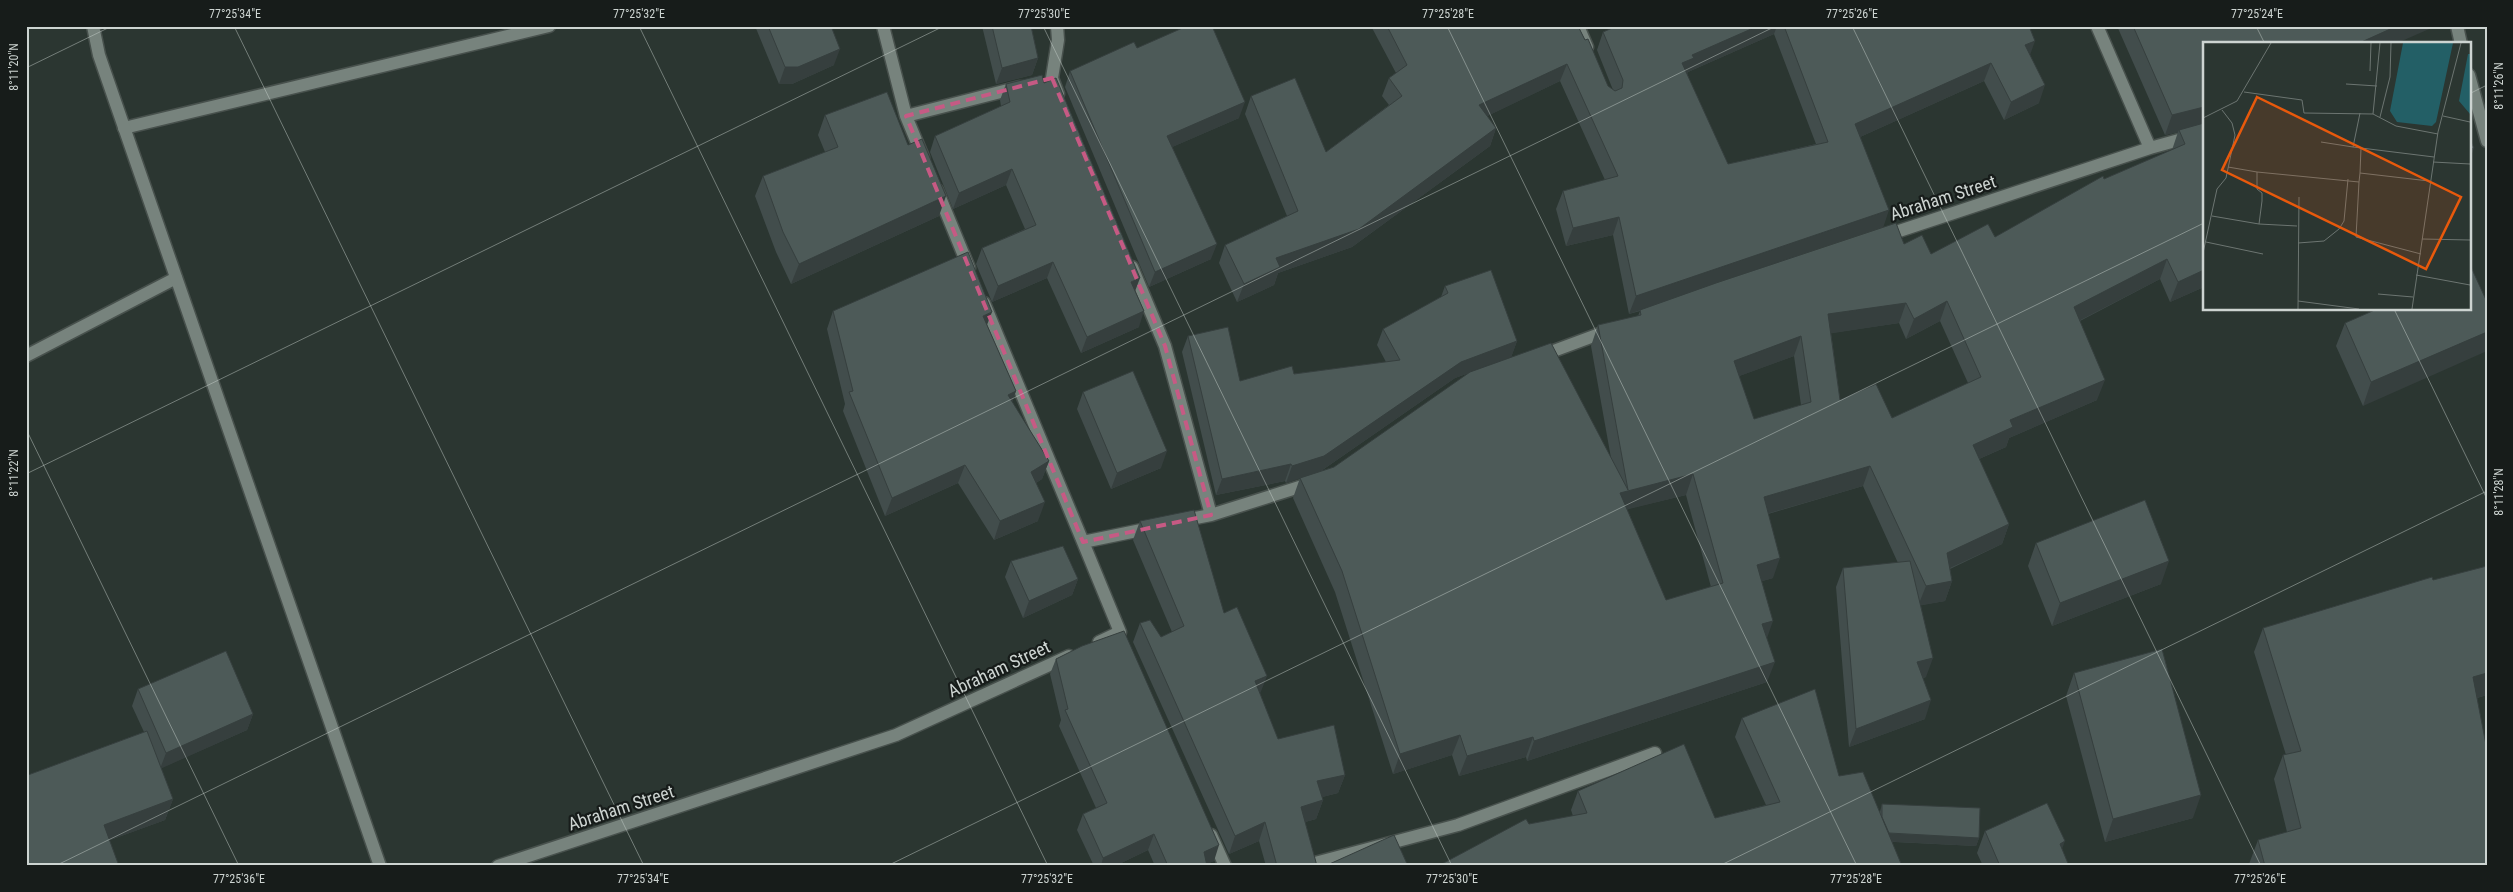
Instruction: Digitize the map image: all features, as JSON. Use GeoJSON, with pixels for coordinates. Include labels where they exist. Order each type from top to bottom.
{"type":"FeatureCollection","features":[{"type":"Feature","properties":{"kind":"street"},"geometry":{"type":"LineString","coordinates":[[93,26],[99,55],[380,866]]}},
{"type":"Feature","properties":{"kind":"street"},"geometry":{"type":"LineString","coordinates":[[124,128],[549,26]]}},
{"type":"Feature","properties":{"kind":"street","name":"Abraham Street"},"geometry":{"type":"LineString","coordinates":[[498,866],[896,734],[1122,636],[906,116],[883,26]]}},
{"type":"Feature","properties":{"kind":"street"},"geometry":{"type":"LineString","coordinates":[[1043,81],[1058,40],[1057,26]]}},
{"type":"Feature","properties":{"kind":"street"},"geometry":{"type":"LineString","coordinates":[[1578,26],[1592,60]]}},
{"type":"Feature","properties":{"kind":"street"},"geometry":{"type":"LineString","coordinates":[[2097,26],[2150,148]]}},
{"type":"Feature","properties":{"kind":"street"},"geometry":{"type":"LineString","coordinates":[[2457,26],[2461,42]]}},
{"type":"Feature","properties":{"kind":"street"},"geometry":{"type":"LineString","coordinates":[[2470,78],[2487,141]]}},
{"type":"Feature","properties":{"kind":"street"},"geometry":{"type":"LineString","coordinates":[[906,116],[1043,81]]}},
{"type":"Feature","properties":{"kind":"street"},"geometry":{"type":"LineString","coordinates":[[1043,81],[1063,105]]}},
{"type":"Feature","properties":{"kind":"street","name":"Abraham Street"},"geometry":{"type":"LineString","coordinates":[[1876,239],[2150,148],[2203,133]]}},
{"type":"Feature","properties":{"kind":"street"},"geometry":{"type":"LineString","coordinates":[[1128,257],[1165,346],[1211,515]]}},
{"type":"Feature","properties":{"kind":"street"},"geometry":{"type":"LineString","coordinates":[[26,356],[176,278]]}},
{"type":"Feature","properties":{"kind":"street"},"geometry":{"type":"LineString","coordinates":[[1532,359],[1624,325]]}},
{"type":"Feature","properties":{"kind":"street"},"geometry":{"type":"LineString","coordinates":[[1083,542],[1211,515],[1322,480]]}},
{"type":"Feature","properties":{"kind":"street"},"geometry":{"type":"LineString","coordinates":[[1312,865],[1458,825],[1655,753]]}},
{"type":"Feature","properties":{"kind":"street"},"geometry":{"type":"LineString","coordinates":[[1205,821],[1225,866]]}},
{"type":"Feature","properties":{"kind":"highlighted area"},"geometry":{"type":"Polygon","coordinates":[[[1052,78],[1165,346],[1211,515],[1083,542],[906,116],[1052,78]]]}},
{"type":"Feature","properties":{"kind":"building"},"geometry":{"type":"Polygon","coordinates":[[[768,26],[831,26],[840,49],[798,67],[785,67],[768,26]]]}},
{"type":"Feature","properties":{"kind":"building"},"geometry":{"type":"Polygon","coordinates":[[[992,26],[1031,26],[1038,58],[1002,68],[992,26]]]}},
{"type":"Feature","properties":{"kind":"building"},"geometry":{"type":"Polygon","coordinates":[[[1187,26],[1212,26],[1245,102],[1167,136],[1217,244],[1155,272],[1070,71],[1134,42],[1137,48],[1187,26]]]}},
{"type":"Feature","properties":{"kind":"building"},"geometry":{"type":"Polygon","coordinates":[[[1387,26],[1578,26],[1585,40],[1588,39],[1608,86],[1615,91],[1622,88],[1623,80],[1603,32],[1617,26],[1758,26],[1692,55],[1694,58],[1682,63],[1728,164],[1828,142],[1784,26],[2029,26],[2035,41],[2025,45],[2045,85],[2011,102],[1991,63],[1855,124],[1889,210],[1636,296],[1619,217],[1573,228],[1563,191],[1618,176],[1567,64],[1479,105],[1496,128],[1359,229],[1276,258],[1280,267],[1244,284],[1225,245],[1298,211],[1251,96],[1295,78],[1326,152],[1402,96],[1389,78],[1407,65],[1387,26]]]}},
{"type":"Feature","properties":{"kind":"building"},"geometry":{"type":"Polygon","coordinates":[[[2133,26],[2397,26],[2361,42],[2203,42],[2203,107],[2172,115],[2133,26]]]}},
{"type":"Feature","properties":{"kind":"building"},"geometry":{"type":"Polygon","coordinates":[[[1042,75],[1044,83],[1056,78],[1140,278],[1131,282],[1144,311],[1087,337],[1053,262],[998,286],[982,248],[1036,225],[1012,169],[959,193],[935,136],[1010,102],[1006,84],[1042,75]]]}},
{"type":"Feature","properties":{"kind":"building"},"geometry":{"type":"Polygon","coordinates":[[[887,92],[908,145],[922,139],[946,196],[799,264],[783,232],[763,176],[838,147],[825,115],[887,92]]]}},
{"type":"Feature","properties":{"kind":"building"},"geometry":{"type":"Polygon","coordinates":[[[2203,123],[2203,270],[2178,282],[2167,259],[2074,307],[2105,380],[2010,420],[2013,427],[1973,445],[2009,524],[1947,553],[1952,581],[1926,586],[1870,466],[1764,497],[1780,558],[1757,565],[1773,621],[1762,624],[1775,662],[1534,741],[1533,737],[1467,756],[1460,735],[1400,754],[1342,571],[1300,478],[1334,467],[1470,372],[1551,343],[1628,490],[1598,325],[1641,315],[1640,310],[1896,223],[1904,244],[1922,235],[1931,254],[1988,224],[1995,237],[2103,176],[2104,179],[2185,144],[2179,130],[2203,123]],[[1947,301],[1914,319],[1906,303],[1828,314],[1840,400],[1876,384],[1892,418],[1981,377],[1947,301]],[[1801,336],[1734,361],[1754,419],[1811,402],[1801,336]],[[1693,474],[1620,493],[1666,600],[1723,583],[1693,474]]]}},
{"type":"Feature","properties":{"kind":"building"},"geometry":{"type":"Polygon","coordinates":[[[2470,140],[2474,148],[2470,150],[2470,140]]]}},
{"type":"Feature","properties":{"kind":"building"},"geometry":{"type":"Polygon","coordinates":[[[968,252],[992,312],[983,316],[1016,391],[1008,395],[1049,461],[1031,472],[1045,502],[1000,521],[965,465],[892,498],[849,392],[853,391],[833,311],[968,252]]]}},
{"type":"Feature","properties":{"kind":"building"},"geometry":{"type":"Polygon","coordinates":[[[2470,268],[2487,302],[2487,332],[2371,382],[2345,323],[2375,310],[2470,310],[2470,268]]]}},
{"type":"Feature","properties":{"kind":"building"},"geometry":{"type":"Polygon","coordinates":[[[1491,270],[1517,341],[1461,362],[1324,456],[1292,466],[1291,464],[1222,479],[1188,336],[1228,327],[1240,381],[1292,366],[1294,374],[1400,360],[1383,329],[1448,293],[1445,286],[1491,270]]]}},
{"type":"Feature","properties":{"kind":"building"},"geometry":{"type":"Polygon","coordinates":[[[1133,371],[1167,451],[1117,473],[1083,392],[1133,371]]]}},
{"type":"Feature","properties":{"kind":"building"},"geometry":{"type":"Polygon","coordinates":[[[2145,500],[2169,561],[2060,603],[2036,543],[2145,500]]]}},
{"type":"Feature","properties":{"kind":"building"},"geometry":{"type":"Polygon","coordinates":[[[1194,510],[1224,613],[1237,607],[1267,676],[1255,681],[1278,739],[1334,725],[1345,775],[1317,781],[1323,800],[1301,807],[1317,866],[1277,866],[1265,822],[1235,836],[1140,623],[1150,620],[1161,637],[1184,626],[1140,521],[1194,510]]]}},
{"type":"Feature","properties":{"kind":"building"},"geometry":{"type":"Polygon","coordinates":[[[1063,546],[1078,579],[1029,601],[1011,561],[1063,546]]]}},
{"type":"Feature","properties":{"kind":"building"},"geometry":{"type":"Polygon","coordinates":[[[1910,561],[1933,658],[1917,662],[1931,700],[1856,729],[1843,568],[1910,561]]]}},
{"type":"Feature","properties":{"kind":"building"},"geometry":{"type":"Polygon","coordinates":[[[2487,566],[2487,673],[2473,677],[2487,750],[2487,866],[2265,866],[2258,840],[2301,828],[2283,755],[2301,751],[2263,628],[2432,577],[2433,580],[2487,566]]]}},
{"type":"Feature","properties":{"kind":"building"},"geometry":{"type":"Polygon","coordinates":[[[1124,631],[1219,845],[1204,852],[1207,866],[1168,866],[1154,834],[1103,858],[1083,814],[1107,803],[1065,710],[1068,709],[1056,659],[1082,646],[1124,631]]]}},
{"type":"Feature","properties":{"kind":"building"},"geometry":{"type":"Polygon","coordinates":[[[2162,649],[2201,795],[2113,819],[2074,673],[2162,649]]]}},
{"type":"Feature","properties":{"kind":"building"},"geometry":{"type":"Polygon","coordinates":[[[226,651],[253,714],[166,753],[138,689],[226,651]]]}},
{"type":"Feature","properties":{"kind":"building"},"geometry":{"type":"Polygon","coordinates":[[[1815,689],[1839,776],[1863,772],[1902,866],[1438,866],[1526,819],[1529,824],[1587,813],[1578,791],[1684,744],[1715,818],[1780,802],[1742,718],[1815,689]]]}},
{"type":"Feature","properties":{"kind":"building"},"geometry":{"type":"Polygon","coordinates":[[[147,731],[173,799],[104,825],[119,866],[26,866],[26,772],[28,775],[147,731]]]}},
{"type":"Feature","properties":{"kind":"building"},"geometry":{"type":"Polygon","coordinates":[[[2047,803],[2065,841],[2060,844],[2069,866],[2000,866],[1985,831],[2047,803]]]}},
{"type":"Feature","properties":{"kind":"building"},"geometry":{"type":"Polygon","coordinates":[[[1882,804],[1980,808],[1979,838],[1889,833],[1882,817],[1882,804]]]}},
{"type":"Feature","properties":{"kind":"building"},"geometry":{"type":"Polygon","coordinates":[[[1394,835],[1408,866],[1325,866],[1394,835]]]}}]}
